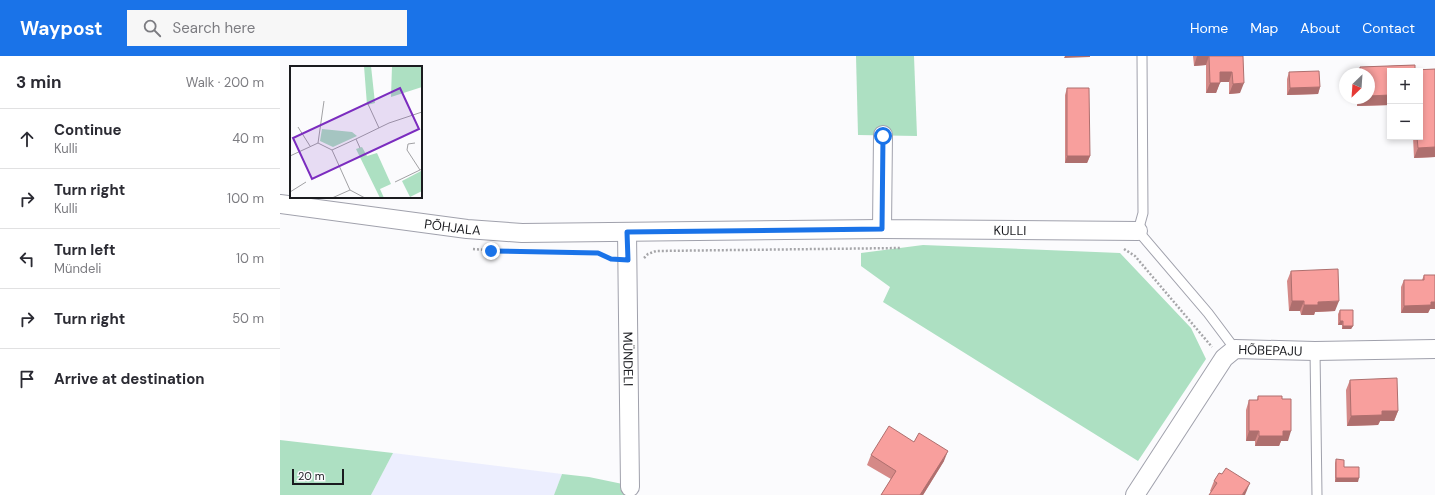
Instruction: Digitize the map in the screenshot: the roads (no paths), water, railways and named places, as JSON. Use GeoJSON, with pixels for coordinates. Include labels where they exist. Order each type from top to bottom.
{"type":"FeatureCollection","features":[{"type":"Feature","properties":{"kind":"street"},"geometry":{"type":"LineString","coordinates":[[882,229],[883,136]]}},
{"type":"Feature","properties":{"kind":"street","name":"PÕHJALA"},"geometry":{"type":"LineString","coordinates":[[280,204],[468,229],[522,233],[627,232]]}},
{"type":"Feature","properties":{"kind":"street","name":"KULLI"},"geometry":{"type":"LineString","coordinates":[[627,232],[882,229],[1138,231]]}},
{"type":"Feature","properties":{"kind":"street","name":"MÜNDELI"},"geometry":{"type":"LineString","coordinates":[[627,232],[630,487]]}},
{"type":"Feature","properties":{"kind":"street","name":"HÕBEPAJU"},"geometry":{"type":"LineString","coordinates":[[1135,495],[1229,353],[1435,350]]}},
{"type":"Feature","properties":{"kind":"lane"},"geometry":{"type":"LineString","coordinates":[[1142,56],[1143,213],[1138,231],[1208,313],[1229,353]]}},
{"type":"Feature","properties":{"kind":"lane"},"geometry":{"type":"LineString","coordinates":[[1315,351],[1317,495]]}}]}
